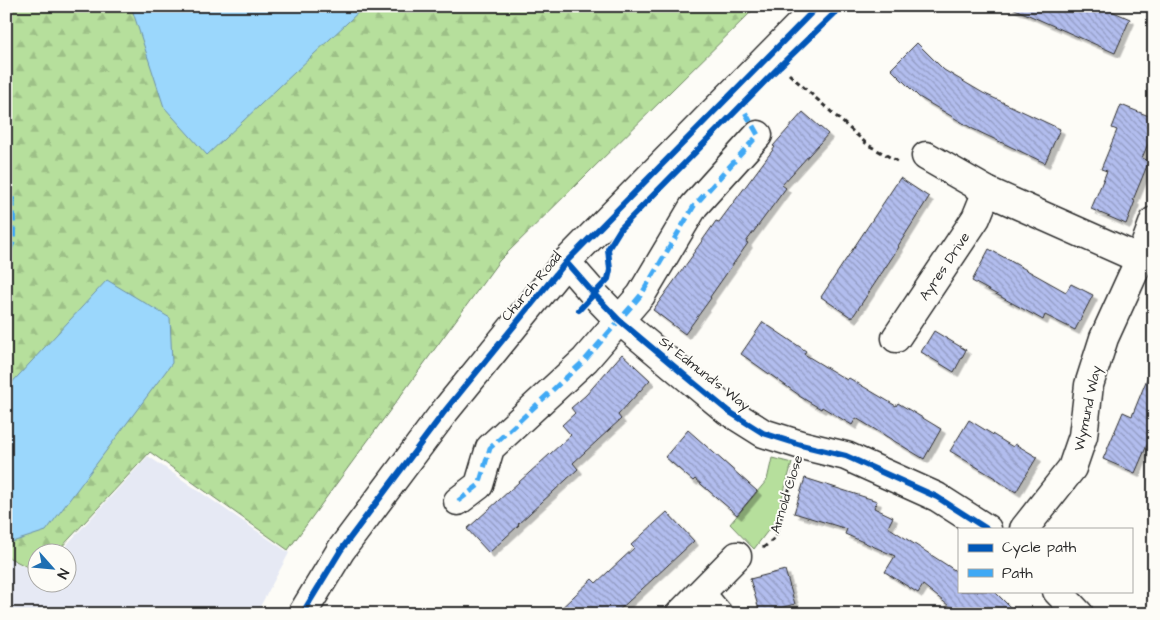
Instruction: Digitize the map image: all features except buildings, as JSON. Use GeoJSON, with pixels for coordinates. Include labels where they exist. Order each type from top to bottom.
{"type":"FeatureCollection","features":[{"type":"Feature","properties":{"kind":"street","name":"Church Road"},"geometry":{"type":"LineString","coordinates":[[302,614],[342,550],[445,411],[566,262],[818,6]]}},
{"type":"Feature","properties":{"kind":"street"},"geometry":{"type":"LineString","coordinates":[[458,501],[479,485],[490,448],[585,360],[641,295],[694,206],[758,135]]}},
{"type":"Feature","properties":{"kind":"street"},"geometry":{"type":"LineString","coordinates":[[926,156],[987,191],[1140,259]]}},
{"type":"Feature","properties":{"kind":"street","name":"Ayres Drive"},"geometry":{"type":"LineString","coordinates":[[896,338],[976,218],[987,191]]}},
{"type":"Feature","properties":{"kind":"street","name":"Wymund Way"},"geometry":{"type":"LineString","coordinates":[[1025,528],[1072,468],[1083,436],[1088,385],[1104,338],[1140,259],[1154,220]]}},
{"type":"Feature","properties":{"kind":"street","name":"St Edmund's Way"},"geometry":{"type":"LineString","coordinates":[[566,262],[619,320],[728,410],[763,433],[846,456],[928,492],[985,528]]}},
{"type":"Feature","properties":{"kind":"street"},"geometry":{"type":"LineString","coordinates":[[680,614],[709,604],[737,556]]}},
{"type":"Feature","properties":{"kind":"street"},"geometry":{"type":"LineString","coordinates":[[1058,592],[1079,614]]}},
{"type":"Feature","properties":{"kind":"path"},"geometry":{"type":"LineString","coordinates":[[787,72],[868,145],[907,166],[926,156]]}},
{"type":"Feature","properties":{"kind":"shaded area"},"geometry":{"type":"Polygon","coordinates":[[[148,456],[289,553],[256,614],[6,614],[6,556],[28,569],[28,592],[78,592],[78,542],[69,542],[148,456]]]}},
{"type":"Feature","properties":{"kind":"green space"},"geometry":{"type":"Polygon","coordinates":[[[6,6],[757,6],[499,261],[288,550],[150,452],[66,542],[28,542],[28,567],[6,556],[6,6]]]}},
{"type":"Feature","properties":{"kind":"green space"},"geometry":{"type":"Polygon","coordinates":[[[772,458],[792,463],[776,520],[754,549],[730,524],[767,480],[772,458]]]}},
{"type":"Feature","properties":{"kind":"water"},"geometry":{"type":"Polygon","coordinates":[[[131,6],[365,6],[207,155],[164,107],[131,6]]]}},
{"type":"Feature","properties":{"kind":"water"},"geometry":{"type":"Polygon","coordinates":[[[107,280],[170,318],[172,363],[46,531],[6,544],[6,389],[107,280]]]}},
{"type":"Feature","properties":{"kind":"marked path"},"geometry":{"type":"LineString","coordinates":[[458,501],[479,485],[490,448],[585,360],[641,295],[694,206],[758,135],[741,105]]}},
{"type":"Feature","properties":{"kind":"marked path"},"geometry":{"type":"LineString","coordinates":[[6,184],[13,200],[14,241],[6,257]]}},
{"type":"Feature","properties":{"kind":"cycle path"},"geometry":{"type":"LineString","coordinates":[[302,614],[341,550],[445,411],[566,262],[818,6]]}},
{"type":"Feature","properties":{"kind":"cycle path"},"geometry":{"type":"LineString","coordinates":[[579,310],[608,279],[610,270],[608,249],[621,228],[780,66],[842,6]]}},
{"type":"Feature","properties":{"kind":"cycle path"},"geometry":{"type":"LineString","coordinates":[[566,262],[619,320],[728,411],[763,433],[846,456],[937,497],[985,528]]}}]}
